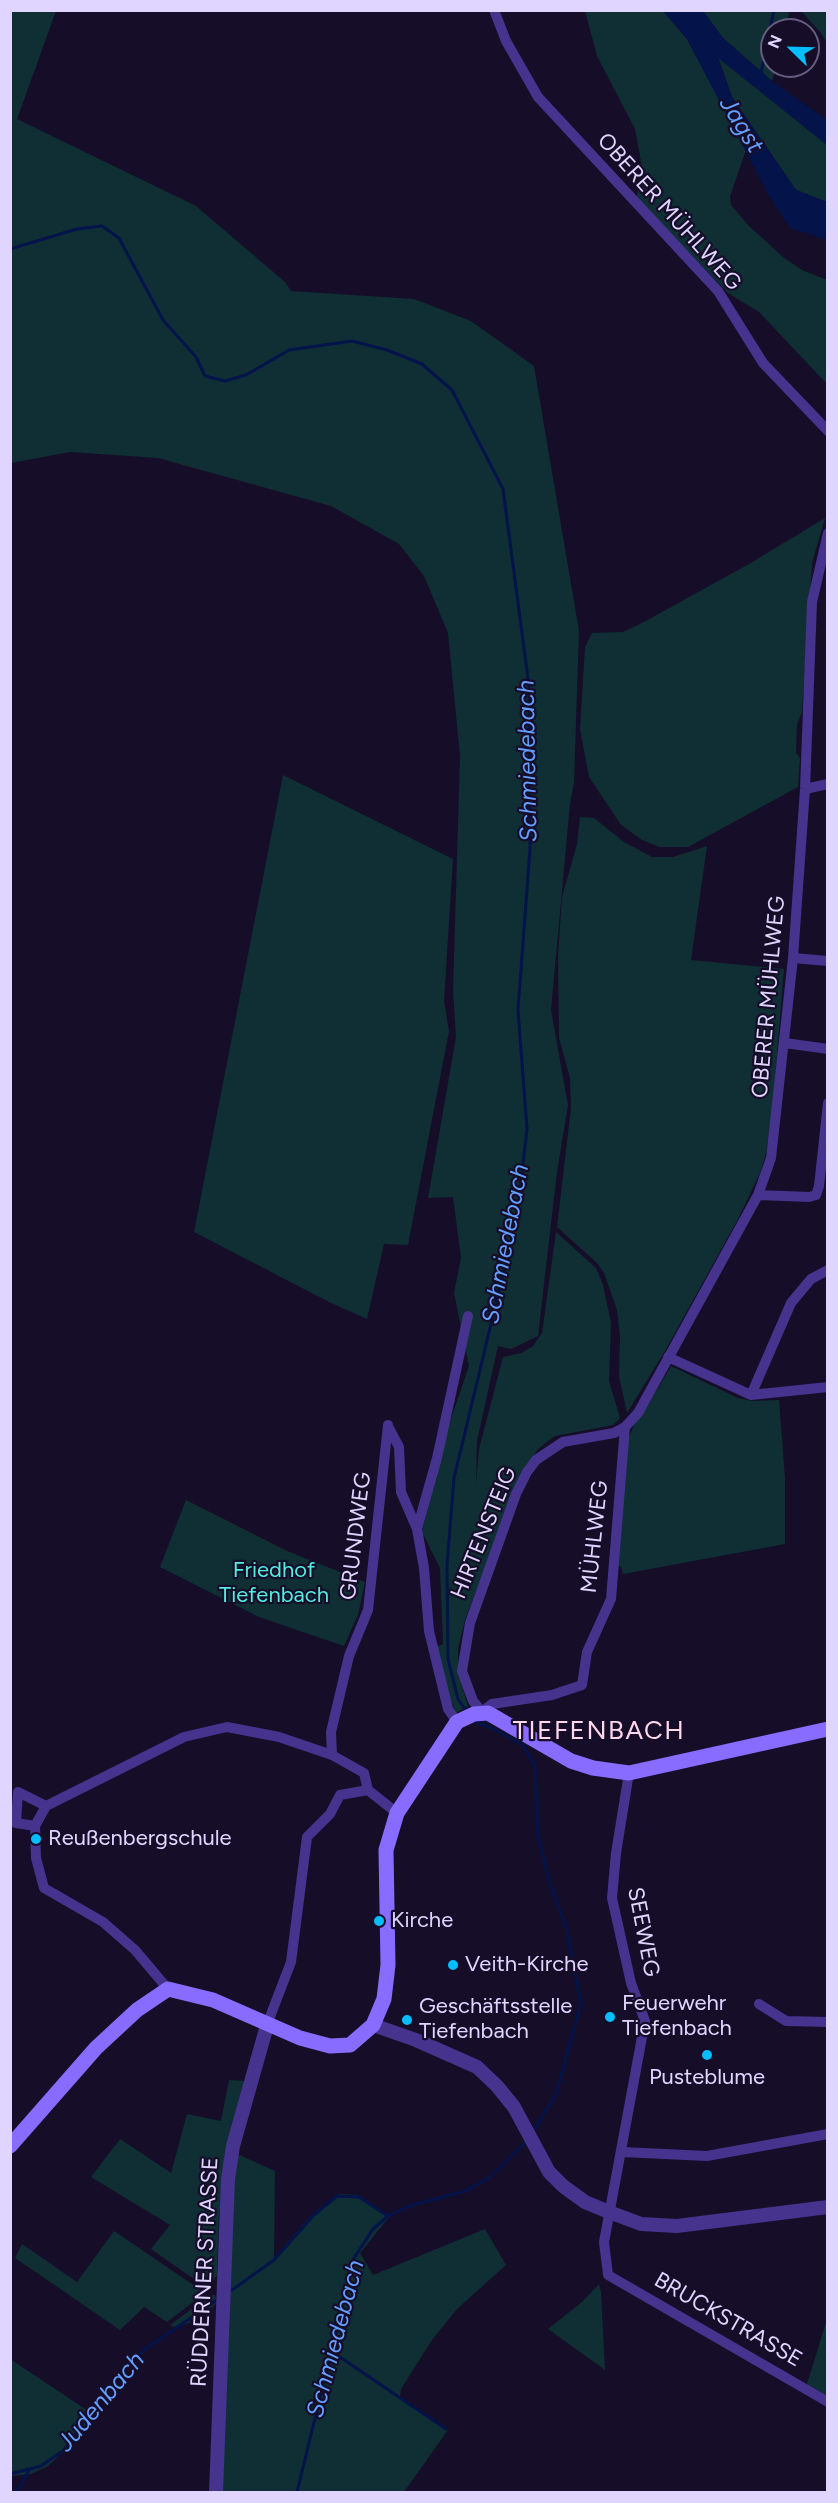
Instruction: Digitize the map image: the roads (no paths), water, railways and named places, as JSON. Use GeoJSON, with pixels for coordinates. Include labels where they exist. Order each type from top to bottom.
{"type":"FeatureCollection","features":[{"type":"Feature","properties":{"kind":"main road"},"geometry":{"type":"LineString","coordinates":[[10,2146],[96,2048],[137,2010],[168,1989],[213,2000],[268,2022],[300,2038],[330,2046],[350,2045],[373,2025],[384,1999],[388,1965],[386,1850],[397,1813],[468,1717],[507,1722],[571,1761],[593,1768],[629,1773],[828,1729]]}},
{"type":"Feature","properties":{"kind":"street","name":"OBERER MÜHLWEG"},"geometry":{"type":"LineString","coordinates":[[494,10],[506,42],[538,97],[718,291],[764,363],[828,432]]}},
{"type":"Feature","properties":{"kind":"street","name":"OBERER MÜHLWEG"},"geometry":{"type":"LineString","coordinates":[[625,1427],[638,1413],[758,1195],[771,1158],[785,1043],[806,789],[812,602],[828,533]]}},
{"type":"Feature","properties":{"kind":"street"},"geometry":{"type":"LineString","coordinates":[[806,789],[828,784]]}},
{"type":"Feature","properties":{"kind":"street"},"geometry":{"type":"LineString","coordinates":[[793,958],[828,961]]}},
{"type":"Feature","properties":{"kind":"street"},"geometry":{"type":"LineString","coordinates":[[785,1043],[828,1049]]}},
{"type":"Feature","properties":{"kind":"street"},"geometry":{"type":"LineString","coordinates":[[758,1195],[809,1197],[816,1194],[819,1186],[828,1103]]}},
{"type":"Feature","properties":{"kind":"street"},"geometry":{"type":"LineString","coordinates":[[751,1395],[791,1302],[811,1279],[828,1270]]}},
{"type":"Feature","properties":{"kind":"street"},"geometry":{"type":"LineString","coordinates":[[468,1316],[437,1458],[417,1529],[424,1568],[429,1631],[448,1709],[468,1717]]}},
{"type":"Feature","properties":{"kind":"street"},"geometry":{"type":"LineString","coordinates":[[668,1358],[751,1395],[828,1387]]}},
{"type":"Feature","properties":{"kind":"street","name":"GRUNDWEG"},"geometry":{"type":"LineString","coordinates":[[332,1755],[331,1732],[338,1697],[350,1656],[368,1610],[388,1425],[399,1447],[401,1491],[417,1529]]}},
{"type":"Feature","properties":{"kind":"street","name":"MÜHLWEG"},"geometry":{"type":"LineString","coordinates":[[468,1717],[492,1704],[552,1695],[582,1685],[587,1652],[611,1599],[625,1427]]}},
{"type":"Feature","properties":{"kind":"street","name":"HIRTENSTEIG"},"geometry":{"type":"LineString","coordinates":[[468,1717],[473,1701],[462,1671],[470,1623],[516,1494],[527,1472],[536,1460],[563,1442],[614,1432],[625,1427]]}},
{"type":"Feature","properties":{"kind":"street"},"geometry":{"type":"LineString","coordinates":[[168,1989],[135,1950],[103,1922],[44,1888],[36,1858],[35,1826],[46,1806],[184,1737],[227,1727],[279,1737],[332,1755],[364,1773],[368,1790],[397,1813]]}},
{"type":"Feature","properties":{"kind":"street","name":"SEEWEG"},"geometry":{"type":"LineString","coordinates":[[608,2274],[604,2242],[645,2021],[631,1983],[612,1898],[616,1853],[629,1773]]}},
{"type":"Feature","properties":{"kind":"street"},"geometry":{"type":"LineString","coordinates":[[14,1790],[46,1806]]}},
{"type":"Feature","properties":{"kind":"street"},"geometry":{"type":"LineString","coordinates":[[14,1790],[16,1823],[35,1826]]}},
{"type":"Feature","properties":{"kind":"street"},"geometry":{"type":"LineString","coordinates":[[268,2022],[291,1962],[307,1837],[330,1814],[340,1796],[368,1790]]}},
{"type":"Feature","properties":{"kind":"street"},"geometry":{"type":"LineString","coordinates":[[759,2004],[786,2021],[828,2022]]}},
{"type":"Feature","properties":{"kind":"street","name":"RÜDDERNER STRASSE"},"geometry":{"type":"LineString","coordinates":[[216,2493],[228,2179],[233,2146],[268,2022]]}},
{"type":"Feature","properties":{"kind":"street"},"geometry":{"type":"LineString","coordinates":[[373,2025],[414,2039],[477,2067],[508,2100],[549,2172],[585,2202],[609,2212],[641,2224],[677,2226],[828,2207]]}},
{"type":"Feature","properties":{"kind":"street"},"geometry":{"type":"LineString","coordinates":[[622,2152],[707,2156],[828,2134]]}},
{"type":"Feature","properties":{"kind":"street","name":"BRUCKSTRASSE"},"geometry":{"type":"LineString","coordinates":[[608,2274],[828,2402]]}},
{"type":"Feature","properties":{"kind":"water","name":"Jagst"},"geometry":{"type":"Polygon","coordinates":[[[663,11],[703,11],[723,38],[760,70],[760,78],[769,78],[827,120],[827,145],[718,58],[732,97],[796,190],[827,202],[827,240],[790,228],[769,196],[687,39],[663,11]]]}},
{"type":"Feature","properties":{"kind":"waterway"},"geometry":{"type":"LineString","coordinates":[[772,18],[774,10]]}},
{"type":"Feature","properties":{"kind":"waterway","name":"Schmiedebach"},"geometry":{"type":"LineString","coordinates":[[10,249],[77,229],[102,226],[119,238],[163,320],[196,357],[205,376],[225,381],[246,375],[289,350],[352,341],[387,350],[422,364],[452,390],[503,489],[529,686],[530,849],[518,1010],[527,1129],[517,1216],[454,1478],[447,1565],[448,1659],[458,1699],[467,1712]]}},
{"type":"Feature","properties":{"kind":"waterway","name":"Schmiedebach"},"geometry":{"type":"LineString","coordinates":[[472,1720],[524,1746],[535,1767],[538,1836],[550,1884],[566,1927],[581,2004],[556,2094],[532,2133]]}},
{"type":"Feature","properties":{"kind":"waterway","name":"Schmiedebach"},"geometry":{"type":"LineString","coordinates":[[297,2492],[354,2258],[373,2229],[388,2216],[409,2206],[465,2191],[489,2178],[527,2141]]}},
{"type":"Feature","properties":{"kind":"waterway","name":"Judenbach"},"geometry":{"type":"LineString","coordinates":[[232,2290],[274,2260],[314,2215],[337,2196],[359,2197],[388,2216]]}},
{"type":"Feature","properties":{"kind":"waterway","name":"Judenbach"},"geometry":{"type":"LineString","coordinates":[[10,2474],[41,2466],[64,2450],[120,2371],[144,2350],[217,2300]]}},
{"type":"Feature","properties":{"kind":"waterway"},"geometry":{"type":"LineString","coordinates":[[331,2351],[446,2429]]}},
{"type":"Feature","properties":{"kind":"waterway"},"geometry":{"type":"LineString","coordinates":[[17,2492],[29,2470]]}},
{"type":"Feature","properties":{"kind":"place","name":"Reußenbergschule"},"geometry":{"type":"Point","coordinates":[36,1839]}},
{"type":"Feature","properties":{"kind":"place","name":"Kirche"},"geometry":{"type":"Point","coordinates":[379,1921]}},
{"type":"Feature","properties":{"kind":"place","name":"Veith-Kirche"},"geometry":{"type":"Point","coordinates":[453,1965]}},
{"type":"Feature","properties":{"kind":"place","name":"Feuerwehr Tiefenbach"},"geometry":{"type":"Point","coordinates":[610,2017]}},
{"type":"Feature","properties":{"kind":"place","name":"Geschäftsstelle Tiefenbach"},"geometry":{"type":"Point","coordinates":[407,2020]}},
{"type":"Feature","properties":{"kind":"place","name":"Pusteblume"},"geometry":{"type":"Point","coordinates":[707,2055]}},
{"type":"Feature","properties":{"kind":"district","name":"TIEFENBACH"},"geometry":{"type":"Point","coordinates":[599,1731]}},
{"type":"Feature","properties":{"kind":"park label","name":"Friedhof Tiefenbach"},"geometry":{"type":"Point","coordinates":[274,1584]}}]}
